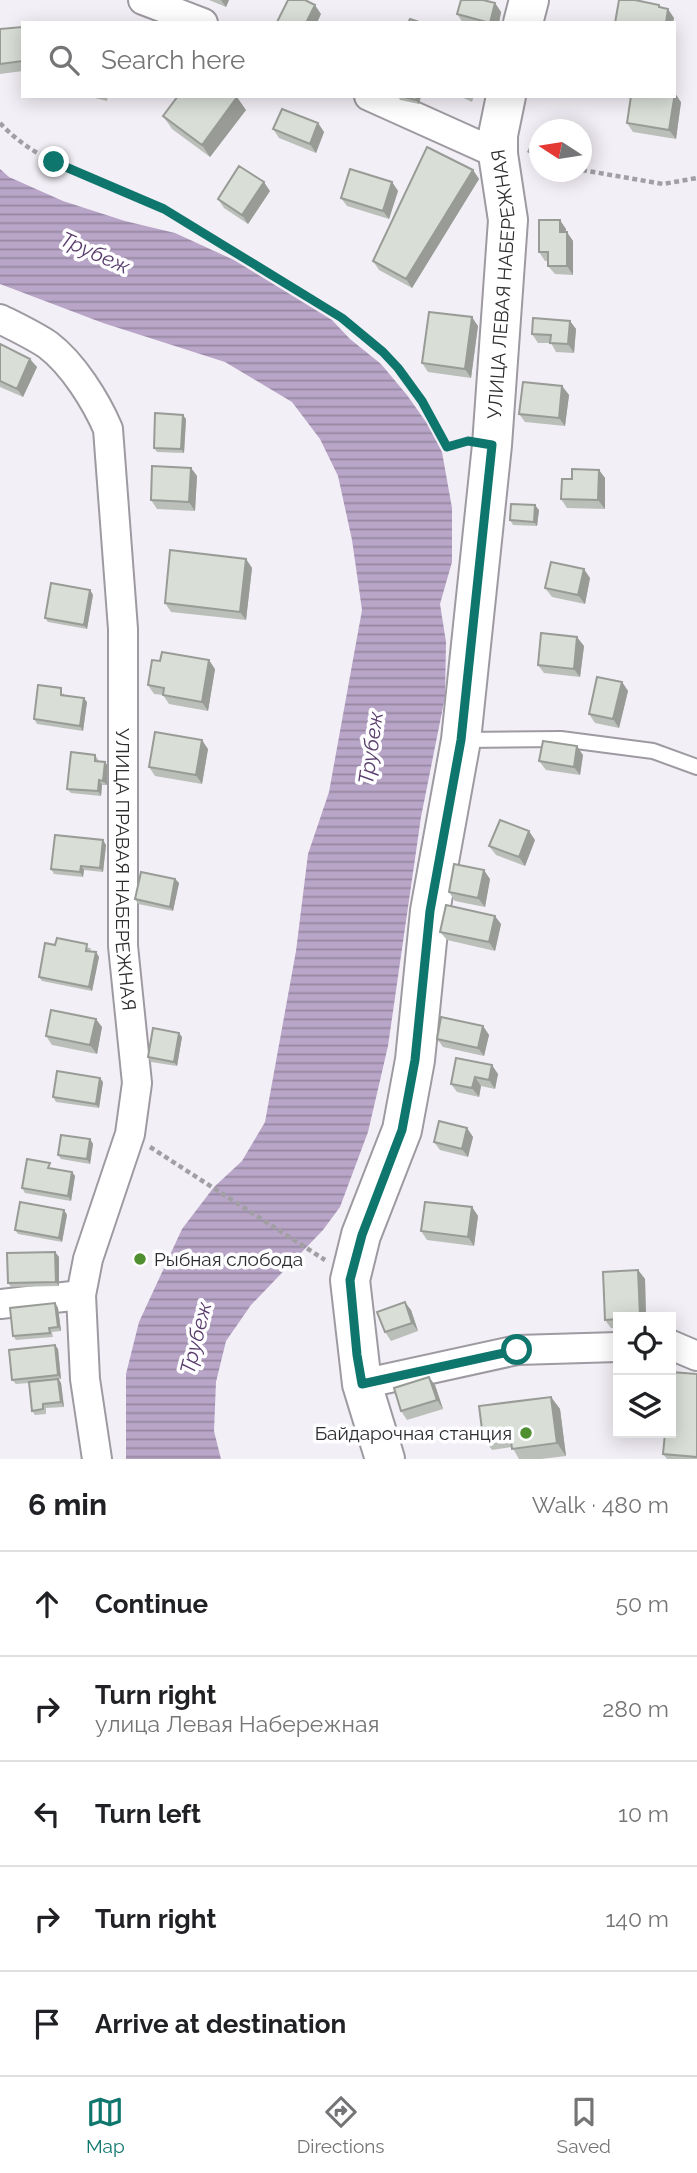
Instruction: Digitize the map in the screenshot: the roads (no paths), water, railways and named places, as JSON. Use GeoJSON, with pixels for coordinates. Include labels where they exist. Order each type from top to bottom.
{"type":"FeatureCollection","features":[{"type":"Feature","properties":{"kind":"street"},"geometry":{"type":"LineString","coordinates":[[143,0],[198,21]]}},
{"type":"Feature","properties":{"kind":"street"},"geometry":{"type":"LineString","coordinates":[[524,21],[529,0]]}},
{"type":"Feature","properties":{"kind":"street","name":"УЛИЦА ЛЕВАЯ НАБЕРЕЖНАЯ"},"geometry":{"type":"LineString","coordinates":[[373,98],[498,154],[508,220],[492,445],[461,740],[430,911],[415,1060],[402,1130],[362,1235],[350,1280],[362,1384],[385,1459]]}},
{"type":"Feature","properties":{"kind":"street"},"geometry":{"type":"LineString","coordinates":[[498,154],[498,135],[506,98]]}},
{"type":"Feature","properties":{"kind":"street","name":"УЛИЦА ПРАВАЯ НАБЕРЕЖНАЯ"},"geometry":{"type":"LineString","coordinates":[[0,319],[50,347],[66,363],[100,409],[108,429],[123,629],[123,946],[137,1083],[130,1134],[88,1259],[81,1295],[85,1379],[96,1459]]}},
{"type":"Feature","properties":{"kind":"street"},"geometry":{"type":"LineString","coordinates":[[0,1304],[81,1295]]}},
{"type":"Feature","properties":{"kind":"street"},"geometry":{"type":"LineString","coordinates":[[676,1345],[697,1343]]}},
{"type":"Feature","properties":{"kind":"street"},"geometry":{"type":"LineString","coordinates":[[362,1384],[517,1350],[613,1347]]}},
{"type":"Feature","properties":{"kind":"street"},"geometry":{"type":"LineString","coordinates":[[676,1347],[697,1356]]}},
{"type":"Feature","properties":{"kind":"lane"},"geometry":{"type":"LineString","coordinates":[[461,740],[561,739],[653,751],[697,767]]}},
{"type":"Feature","properties":{"kind":"water","name":"Трубеж"},"geometry":{"type":"Polygon","coordinates":[[[0,169],[9,177],[63,201],[125,221],[175,233],[234,260],[332,320],[350,339],[381,364],[426,422],[442,452],[452,508],[452,562],[440,604],[446,642],[445,697],[421,817],[388,1046],[368,1132],[340,1207],[323,1230],[251,1305],[226,1341],[216,1382],[214,1431],[221,1459],[126,1459],[126,1374],[139,1322],[182,1229],[214,1187],[242,1161],[265,1122],[296,951],[308,854],[329,792],[362,610],[352,540],[338,476],[320,439],[292,402],[225,362],[103,323],[0,284],[0,169]]]}},
{"type":"Feature","properties":{"kind":"place","name":"Рыбная слобода"},"geometry":{"type":"Point","coordinates":[140,1259]}},
{"type":"Feature","properties":{"kind":"place","name":"Байдарочная станция"},"geometry":{"type":"Point","coordinates":[526,1433]}}]}
